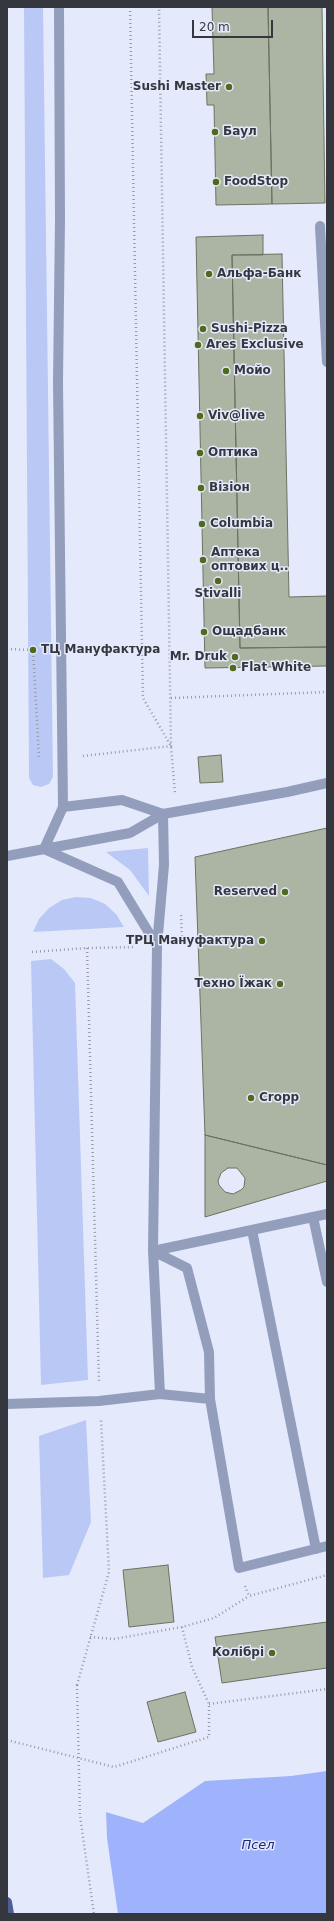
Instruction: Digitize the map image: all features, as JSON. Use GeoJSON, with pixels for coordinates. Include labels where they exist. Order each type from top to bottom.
{"type":"FeatureCollection","features":[{"type":"Feature","properties":{"kind":"main road"},"geometry":{"type":"LineString","coordinates":[[7,1902],[9,1914]]}},
{"type":"Feature","properties":{"kind":"lane"},"geometry":{"type":"LineString","coordinates":[[44,849],[63,806],[58,382],[60,219],[59,7]]}},
{"type":"Feature","properties":{"kind":"lane"},"geometry":{"type":"LineString","coordinates":[[320,226],[327,362]]}},
{"type":"Feature","properties":{"kind":"lane"},"geometry":{"type":"LineString","coordinates":[[7,856],[130,833],[163,814],[287,792],[327,783]]}},
{"type":"Feature","properties":{"kind":"lane"},"geometry":{"type":"LineString","coordinates":[[63,806],[122,800],[163,814]]}},
{"type":"Feature","properties":{"kind":"lane"},"geometry":{"type":"LineString","coordinates":[[160,1394],[153,1251],[158,946],[164,865],[163,814]]}},
{"type":"Feature","properties":{"kind":"lane"},"geometry":{"type":"LineString","coordinates":[[44,849],[118,882],[158,946]]}},
{"type":"Feature","properties":{"kind":"lane"},"geometry":{"type":"LineString","coordinates":[[153,1251],[327,1214]]}},
{"type":"Feature","properties":{"kind":"lane"},"geometry":{"type":"LineString","coordinates":[[313,1217],[327,1282]]}},
{"type":"Feature","properties":{"kind":"lane"},"geometry":{"type":"LineString","coordinates":[[252,1230],[316,1549]]}},
{"type":"Feature","properties":{"kind":"lane"},"geometry":{"type":"LineString","coordinates":[[153,1251],[187,1268],[209,1352],[210,1399],[239,1568],[327,1546]]}},
{"type":"Feature","properties":{"kind":"lane"},"geometry":{"type":"LineString","coordinates":[[7,1404],[100,1401],[160,1394],[210,1399]]}},
{"type":"Feature","properties":{"kind":"path"},"geometry":{"type":"LineString","coordinates":[[130,7],[143,698],[171,746]]}},
{"type":"Feature","properties":{"kind":"path"},"geometry":{"type":"LineString","coordinates":[[158,7],[171,746]]}},
{"type":"Feature","properties":{"kind":"path"},"geometry":{"type":"LineString","coordinates":[[7,649],[33,650],[38,757]]}},
{"type":"Feature","properties":{"kind":"path"},"geometry":{"type":"LineString","coordinates":[[171,698],[327,692]]}},
{"type":"Feature","properties":{"kind":"path"},"geometry":{"type":"LineString","coordinates":[[83,756],[171,746]]}},
{"type":"Feature","properties":{"kind":"path"},"geometry":{"type":"LineString","coordinates":[[32,952],[87,948],[100,1401],[109,1572],[76,1685],[80,1816],[94,1914]]}},
{"type":"Feature","properties":{"kind":"path"},"geometry":{"type":"LineString","coordinates":[[239,1568],[249,1596]]}},
{"type":"Feature","properties":{"kind":"path"},"geometry":{"type":"LineString","coordinates":[[90,1637],[114,1639],[182,1627],[214,1618],[249,1596],[327,1576]]}},
{"type":"Feature","properties":{"kind":"path"},"geometry":{"type":"LineString","coordinates":[[7,1740],[114,1768],[209,1736],[210,1704],[192,1667],[182,1627]]}},
{"type":"Feature","properties":{"kind":"path"},"geometry":{"type":"LineString","coordinates":[[210,1704],[327,1688]]}},
{"type":"Feature","properties":{"kind":"shaded area"},"geometry":{"type":"Polygon","coordinates":[[[24,7],[43,7],[53,777],[49,784],[41,787],[33,785],[29,778],[24,7]]]}},
{"type":"Feature","properties":{"kind":"shaded area"},"geometry":{"type":"Polygon","coordinates":[[[148,848],[149,896],[130,870],[106,852],[148,848]]]}},
{"type":"Feature","properties":{"kind":"shaded area"},"geometry":{"type":"Polygon","coordinates":[[[76,897],[91,898],[105,904],[116,914],[124,927],[33,932],[39,919],[49,908],[62,900],[76,897]]]}},
{"type":"Feature","properties":{"kind":"shaded area"},"geometry":{"type":"Polygon","coordinates":[[[51,959],[64,969],[75,983],[88,1380],[41,1385],[31,961],[51,959]]]}},
{"type":"Feature","properties":{"kind":"shaded area"},"geometry":{"type":"Polygon","coordinates":[[[86,1420],[91,1522],[69,1575],[43,1578],[39,1436],[86,1420]]]}},
{"type":"Feature","properties":{"kind":"water","name":"Псел"},"geometry":{"type":"Polygon","coordinates":[[[327,1771],[327,1914],[7,1914],[7,1783],[143,1823],[205,1781],[291,1776],[327,1771]]]}},
{"type":"Feature","properties":{"kind":"pier"},"geometry":{"type":"Polygon","coordinates":[[[7,1781],[106,1810],[107,1838],[118,1914],[7,1914],[7,1781]]]}},
{"type":"Feature","properties":{"kind":"building"},"geometry":{"type":"Polygon","coordinates":[[[212,7],[268,7],[272,204],[216,205],[214,105],[207,105],[206,74],[214,74],[212,7]]]}},
{"type":"Feature","properties":{"kind":"building"},"geometry":{"type":"Polygon","coordinates":[[[268,7],[322,7],[325,203],[272,204],[268,7]]]}},
{"type":"Feature","properties":{"kind":"building"},"geometry":{"type":"Polygon","coordinates":[[[263,235],[263,255],[232,255],[240,648],[327,647],[327,666],[205,668],[196,237],[263,235]]]}},
{"type":"Feature","properties":{"kind":"building"},"geometry":{"type":"Polygon","coordinates":[[[282,254],[289,597],[327,596],[327,647],[240,648],[232,255],[282,254]]]}},
{"type":"Feature","properties":{"kind":"building"},"geometry":{"type":"Polygon","coordinates":[[[221,755],[223,782],[200,783],[198,757],[221,755]]]}},
{"type":"Feature","properties":{"kind":"building","name":"ТРЦ Мануфактура"},"geometry":{"type":"Polygon","coordinates":[[[327,828],[327,1165],[205,1135],[195,857],[327,828]]]}},
{"type":"Feature","properties":{"kind":"building"},"geometry":{"type":"Polygon","coordinates":[[[205,1135],[327,1165],[327,1181],[205,1217],[205,1135]],[[228,1168],[221,1173],[218,1181],[219,1185],[225,1192],[233,1194],[244,1187],[245,1178],[237,1168],[228,1168]]]}},
{"type":"Feature","properties":{"kind":"building"},"geometry":{"type":"Polygon","coordinates":[[[168,1565],[174,1622],[129,1627],[123,1570],[168,1565]]]}},
{"type":"Feature","properties":{"kind":"building","name":"Колібрі"},"geometry":{"type":"Polygon","coordinates":[[[327,1622],[327,1668],[222,1683],[215,1637],[327,1622]]]}},
{"type":"Feature","properties":{"kind":"building"},"geometry":{"type":"Polygon","coordinates":[[[185,1692],[196,1732],[158,1742],[147,1702],[185,1692]]]}},
{"type":"Feature","properties":{"kind":"place","name":"Sushi Master"},"geometry":{"type":"Point","coordinates":[229,87]}},
{"type":"Feature","properties":{"kind":"place","name":"Баул"},"geometry":{"type":"Point","coordinates":[215,132]}},
{"type":"Feature","properties":{"kind":"place","name":"FoodStop"},"geometry":{"type":"Point","coordinates":[216,182]}},
{"type":"Feature","properties":{"kind":"place","name":"Альфа-Банк"},"geometry":{"type":"Point","coordinates":[209,274]}},
{"type":"Feature","properties":{"kind":"place","name":"Sushi-Pizza"},"geometry":{"type":"Point","coordinates":[203,329]}},
{"type":"Feature","properties":{"kind":"place","name":"Ares Exclusive"},"geometry":{"type":"Point","coordinates":[198,345]}},
{"type":"Feature","properties":{"kind":"place","name":"Мойо"},"geometry":{"type":"Point","coordinates":[226,371]}},
{"type":"Feature","properties":{"kind":"place","name":"Viv@live"},"geometry":{"type":"Point","coordinates":[200,416]}},
{"type":"Feature","properties":{"kind":"place","name":"Оптика"},"geometry":{"type":"Point","coordinates":[200,453]}},
{"type":"Feature","properties":{"kind":"place","name":"Візіон"},"geometry":{"type":"Point","coordinates":[201,488]}},
{"type":"Feature","properties":{"kind":"place","name":"Columbia"},"geometry":{"type":"Point","coordinates":[202,524]}},
{"type":"Feature","properties":{"kind":"place","name":"Аптека оптових ц.."},"geometry":{"type":"Point","coordinates":[203,560]}},
{"type":"Feature","properties":{"kind":"place","name":"Stivalli"},"geometry":{"type":"Point","coordinates":[218,581]}},
{"type":"Feature","properties":{"kind":"place","name":"Ощадбанк"},"geometry":{"type":"Point","coordinates":[204,632]}},
{"type":"Feature","properties":{"kind":"place","name":"ТЦ Мануфактура"},"geometry":{"type":"Point","coordinates":[33,650]}},
{"type":"Feature","properties":{"kind":"place","name":"Mr. Druk"},"geometry":{"type":"Point","coordinates":[235,657]}},
{"type":"Feature","properties":{"kind":"place","name":"Flat White"},"geometry":{"type":"Point","coordinates":[233,668]}},
{"type":"Feature","properties":{"kind":"place","name":"Reserved"},"geometry":{"type":"Point","coordinates":[285,892]}},
{"type":"Feature","properties":{"kind":"place","name":"ТРЦ Мануфактура"},"geometry":{"type":"Point","coordinates":[262,941]}},
{"type":"Feature","properties":{"kind":"place","name":"Техно Їжак"},"geometry":{"type":"Point","coordinates":[280,984]}},
{"type":"Feature","properties":{"kind":"place","name":"Cropp"},"geometry":{"type":"Point","coordinates":[251,1098]}},
{"type":"Feature","properties":{"kind":"place","name":"Колібрі"},"geometry":{"type":"Point","coordinates":[272,1653]}}]}
